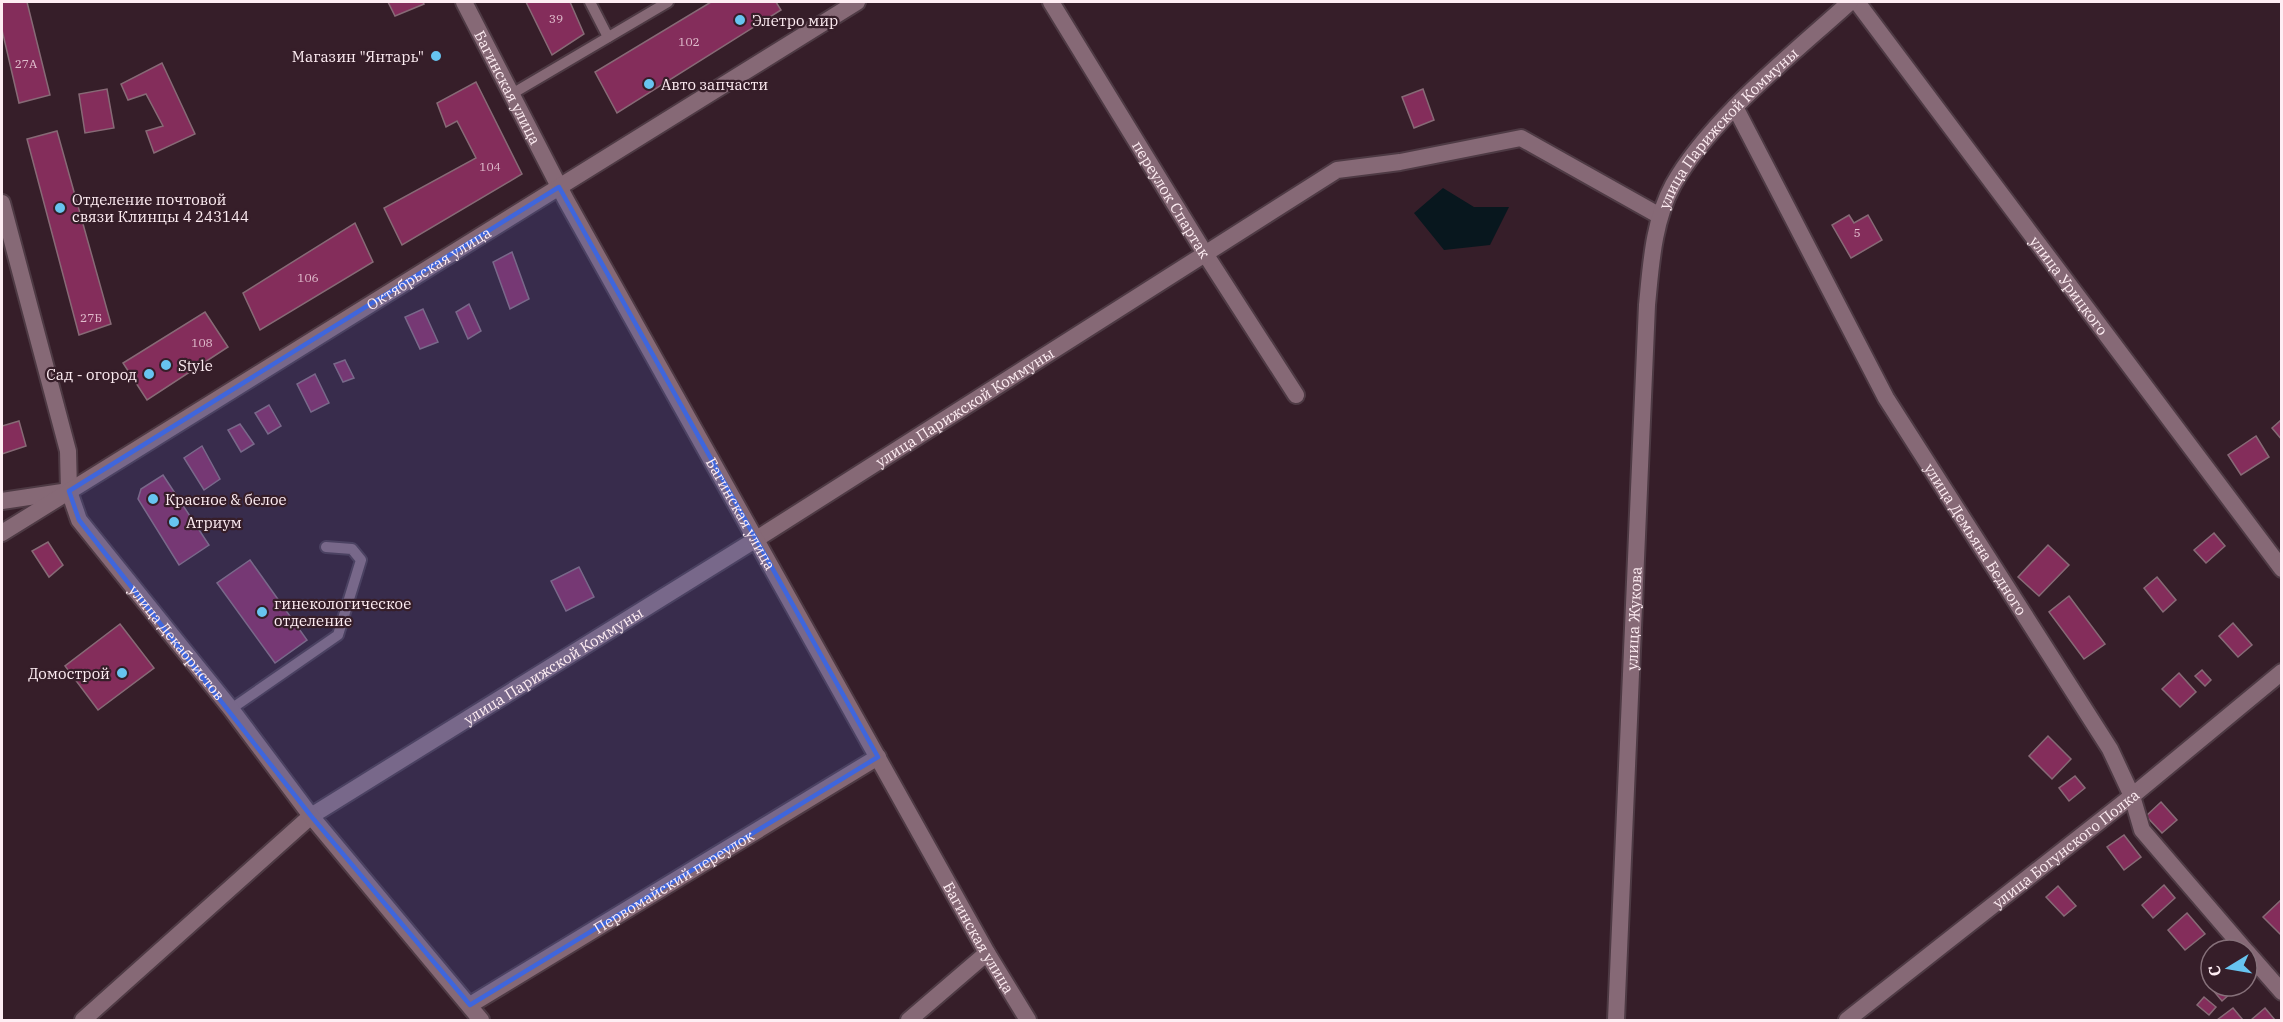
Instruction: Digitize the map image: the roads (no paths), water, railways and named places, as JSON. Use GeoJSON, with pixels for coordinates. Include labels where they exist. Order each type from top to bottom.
{"type":"FeatureCollection","features":[{"type":"Feature","properties":{"kind":"street","name":"Багинская улица"},"geometry":{"type":"LineString","coordinates":[[464,2],[559,187],[987,953],[1028,1020]]}},
{"type":"Feature","properties":{"kind":"street","name":"Октябрьская улица"},"geometry":{"type":"LineString","coordinates":[[2,533],[857,2]]}},
{"type":"Feature","properties":{"kind":"street","name":"переулок Спартак"},"geometry":{"type":"LineString","coordinates":[[1051,2],[1204,252],[1296,395]]}},
{"type":"Feature","properties":{"kind":"street","name":"улица Парижской Коммуны"},"geometry":{"type":"LineString","coordinates":[[83,1020],[311,816],[755,540],[1204,252],[1337,170],[1400,162],[1521,138],[1660,216],[1672,186],[1685,167],[1735,107],[1850,2]]}},
{"type":"Feature","properties":{"kind":"street","name":"улица Урицкого"},"geometry":{"type":"LineString","coordinates":[[1857,2],[2282,569]]}},
{"type":"Feature","properties":{"kind":"street","name":"улица Демьяна Бедного"},"geometry":{"type":"LineString","coordinates":[[1735,107],[1886,398],[2110,749],[2132,796],[2142,830],[2235,938]]}},
{"type":"Feature","properties":{"kind":"street","name":"улица Декабристов"},"geometry":{"type":"LineString","coordinates":[[2,202],[68,451],[69,491],[80,520],[231,709],[311,816],[482,1020]]}},
{"type":"Feature","properties":{"kind":"street","name":"улица Жукова"},"geometry":{"type":"LineString","coordinates":[[1616,1020],[1647,305],[1652,250],[1660,216]]}},
{"type":"Feature","properties":{"kind":"street"},"geometry":{"type":"LineString","coordinates":[[2,501],[69,491]]}},
{"type":"Feature","properties":{"kind":"street","name":"улица Богунского Полка"},"geometry":{"type":"LineString","coordinates":[[1846,1020],[2132,796],[2282,672]]}},
{"type":"Feature","properties":{"kind":"street","name":"Первомайский переулок"},"geometry":{"type":"LineString","coordinates":[[470,1005],[878,757]]}},
{"type":"Feature","properties":{"kind":"street"},"geometry":{"type":"LineString","coordinates":[[909,1020],[987,953]]}},
{"type":"Feature","properties":{"kind":"street","name":"улица Демьяна Бедного"},"geometry":{"type":"LineString","coordinates":[[2259,966],[2282,992]]}},
{"type":"Feature","properties":{"kind":"lane"},"geometry":{"type":"LineString","coordinates":[[591,2],[608,37]]}},
{"type":"Feature","properties":{"kind":"lane"},"geometry":{"type":"LineString","coordinates":[[510,95],[668,2]]}},
{"type":"Feature","properties":{"kind":"lane"},"geometry":{"type":"LineString","coordinates":[[231,709],[338,635],[361,561],[352,549],[326,547]]}},
{"type":"Feature","properties":{"kind":"place","name":"Элетро мир"},"geometry":{"type":"Point","coordinates":[740,20]}},
{"type":"Feature","properties":{"kind":"place","name":"Магазин \"Янтарь\""},"geometry":{"type":"Point","coordinates":[436,56]}},
{"type":"Feature","properties":{"kind":"place","name":"Авто запчасти"},"geometry":{"type":"Point","coordinates":[649,84]}},
{"type":"Feature","properties":{"kind":"place","name":"Отделение почтовой связи Клинцы 4 243144"},"geometry":{"type":"Point","coordinates":[60,208]}},
{"type":"Feature","properties":{"kind":"place","name":"Style"},"geometry":{"type":"Point","coordinates":[166,365]}},
{"type":"Feature","properties":{"kind":"place","name":"Сад - огород"},"geometry":{"type":"Point","coordinates":[149,374]}},
{"type":"Feature","properties":{"kind":"place","name":"Красное & белое"},"geometry":{"type":"Point","coordinates":[153,499]}},
{"type":"Feature","properties":{"kind":"place","name":"Атриум"},"geometry":{"type":"Point","coordinates":[174,522]}},
{"type":"Feature","properties":{"kind":"place","name":"гинекологическое отделение"},"geometry":{"type":"Point","coordinates":[262,612]}},
{"type":"Feature","properties":{"kind":"place","name":"Домострой"},"geometry":{"type":"Point","coordinates":[122,673]}}]}
